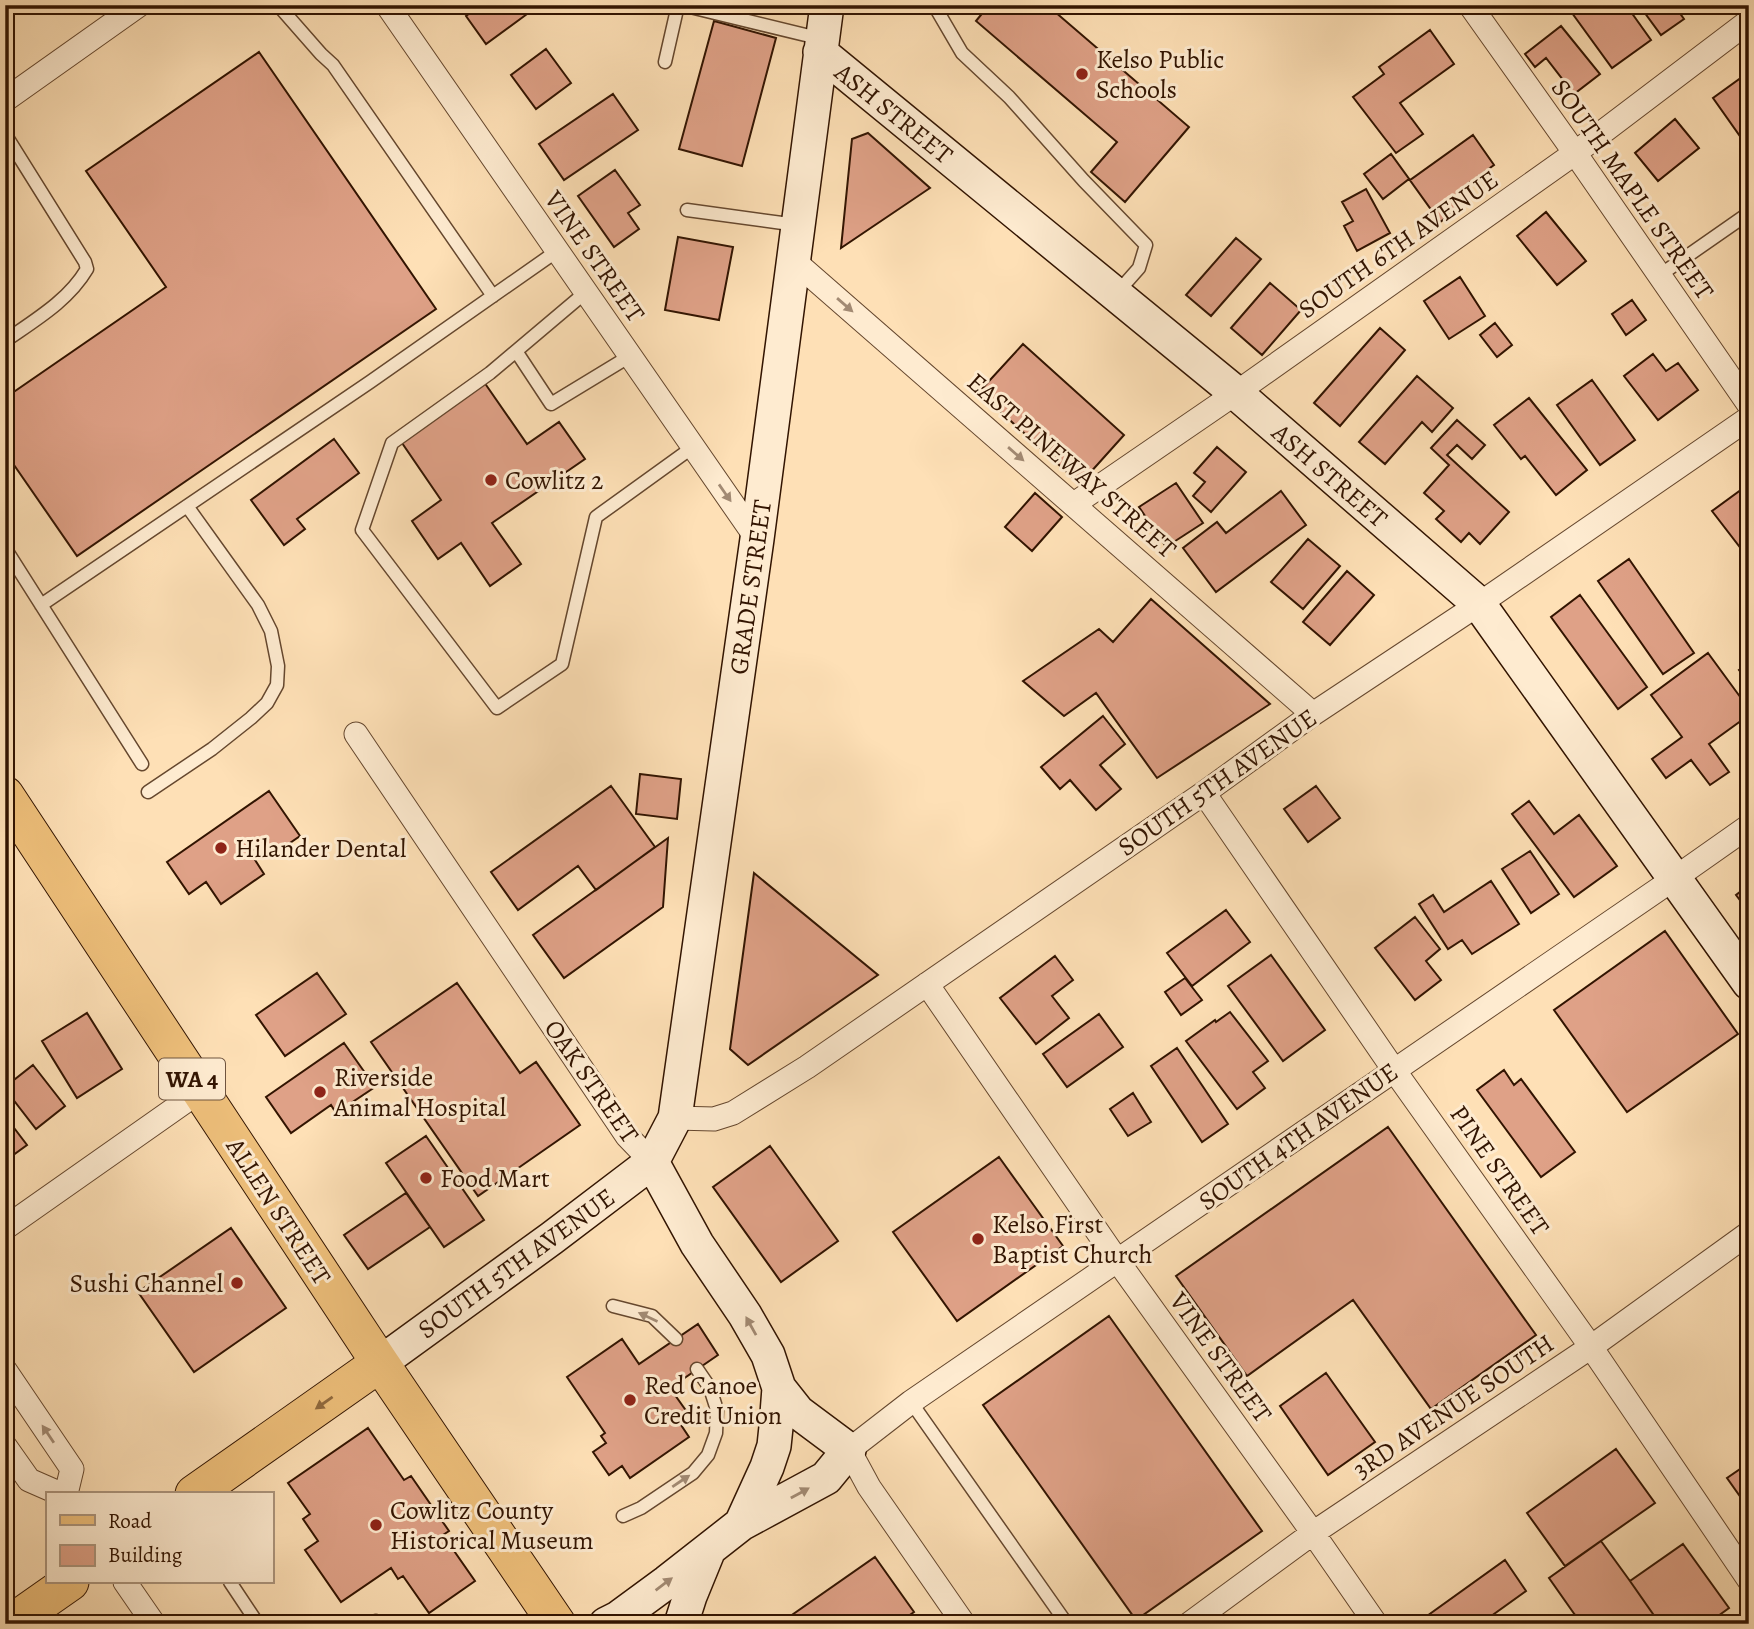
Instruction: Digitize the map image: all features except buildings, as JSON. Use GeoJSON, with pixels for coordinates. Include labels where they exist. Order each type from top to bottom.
{"type":"FeatureCollection","features":[{"type":"Feature","properties":{"kind":"main road","name":"GRADE STREET"},"geometry":{"type":"LineString","coordinates":[[652,1162],[675,1118],[757,539],[827,5]]}},
{"type":"Feature","properties":{"kind":"main road","name":"ASH STREET"},"geometry":{"type":"LineString","coordinates":[[821,46],[1236,393],[1479,604],[1749,982]]}},
{"type":"Feature","properties":{"kind":"main road","name":"ALLEN STREET"},"geometry":{"type":"LineString","coordinates":[[5,795],[380,1363],[557,1624]]}},
{"type":"Feature","properties":{"kind":"main road","name":"SOUTH 5TH AVENUE"},"geometry":{"type":"LineString","coordinates":[[380,1363],[652,1162]]}},
{"type":"Feature","properties":{"kind":"main road","name":"OAK STREET"},"geometry":{"type":"LineString","coordinates":[[652,1162],[697,1244],[745,1315],[768,1355],[779,1388],[774,1447],[741,1524]]}},
{"type":"Feature","properties":{"kind":"main road"},"geometry":{"type":"LineString","coordinates":[[197,1492],[380,1363]]}},
{"type":"Feature","properties":{"kind":"main road"},"geometry":{"type":"LineString","coordinates":[[606,1624],[618,1618],[741,1524],[827,1478],[849,1450],[798,1412],[779,1388]]}},
{"type":"Feature","properties":{"kind":"main road"},"geometry":{"type":"LineString","coordinates":[[681,1624],[709,1549]]}},
{"type":"Feature","properties":{"kind":"main road"},"geometry":{"type":"LineString","coordinates":[[10,1624],[66,1584]]}},
{"type":"Feature","properties":{"kind":"street"},"geometry":{"type":"LineString","coordinates":[[5,100],[139,5]]}},
{"type":"Feature","properties":{"kind":"street","name":"VINE STREET"},"geometry":{"type":"LineString","coordinates":[[387,5],[757,539]]}},
{"type":"Feature","properties":{"kind":"street","name":"SOUTH MAPLE STREET"},"geometry":{"type":"LineString","coordinates":[[1470,5],[1749,405]]}},
{"type":"Feature","properties":{"kind":"street","name":"SOUTH 6TH AVENUE"},"geometry":{"type":"LineString","coordinates":[[1074,504],[1575,153],[1749,21]]}},
{"type":"Feature","properties":{"kind":"street","name":"EAST PINEWAY STREET"},"geometry":{"type":"LineString","coordinates":[[793,260],[1312,714]]}},
{"type":"Feature","properties":{"kind":"street","name":"SOUTH 5TH AVENUE"},"geometry":{"type":"LineString","coordinates":[[675,1118],[714,1119],[733,1112],[807,1067],[1204,793],[1312,714],[1479,604],[1749,418]]}},
{"type":"Feature","properties":{"kind":"street","name":"OAK STREET"},"geometry":{"type":"LineString","coordinates":[[356,734],[627,1136],[652,1162]]}},
{"type":"Feature","properties":{"kind":"street","name":"PINE STREET"},"geometry":{"type":"LineString","coordinates":[[1204,793],[1394,1070],[1591,1347],[1749,1580]]}},
{"type":"Feature","properties":{"kind":"street","name":"SOUTH 4TH AVENUE"},"geometry":{"type":"LineString","coordinates":[[849,1450],[911,1402],[1749,826]]}},
{"type":"Feature","properties":{"kind":"street","name":"VINE STREET"},"geometry":{"type":"LineString","coordinates":[[927,984],[1117,1261],[1314,1533],[1376,1624]]}},
{"type":"Feature","properties":{"kind":"street"},"geometry":{"type":"LineString","coordinates":[[5,1227],[200,1091]]}},
{"type":"Feature","properties":{"kind":"street","name":"3RD AVENUE SOUTH"},"geometry":{"type":"LineString","coordinates":[[1202,1620],[1314,1533],[1591,1347],[1749,1233]]}},
{"type":"Feature","properties":{"kind":"street"},"geometry":{"type":"LineString","coordinates":[[5,1370],[72,1469],[64,1492]]}},
{"type":"Feature","properties":{"kind":"street"},"geometry":{"type":"LineString","coordinates":[[5,1446],[29,1480],[58,1492]]}},
{"type":"Feature","properties":{"kind":"street"},"geometry":{"type":"LineString","coordinates":[[849,1450],[869,1487],[964,1624]]}},
{"type":"Feature","properties":{"kind":"street"},"geometry":{"type":"LineString","coordinates":[[126,1584],[154,1624]]}},
{"type":"Feature","properties":{"kind":"lane"},"geometry":{"type":"LineString","coordinates":[[278,5],[333,65],[493,296]]}},
{"type":"Feature","properties":{"kind":"lane"},"geometry":{"type":"LineString","coordinates":[[665,62],[680,5],[821,46]]}},
{"type":"Feature","properties":{"kind":"lane"},"geometry":{"type":"LineString","coordinates":[[934,5],[962,53],[1009,97],[1146,245],[1139,268],[1116,294]]}},
{"type":"Feature","properties":{"kind":"lane"},"geometry":{"type":"LineString","coordinates":[[5,134],[88,269],[64,298],[5,341]]}},
{"type":"Feature","properties":{"kind":"lane"},"geometry":{"type":"LineString","coordinates":[[687,210],[798,225]]}},
{"type":"Feature","properties":{"kind":"lane"},"geometry":{"type":"LineString","coordinates":[[1660,275],[1749,213]]}},
{"type":"Feature","properties":{"kind":"lane"},"geometry":{"type":"LineString","coordinates":[[41,605],[370,382],[557,251]]}},
{"type":"Feature","properties":{"kind":"lane"},"geometry":{"type":"LineString","coordinates":[[586,292],[490,373],[392,443],[362,530],[497,708],[562,664],[596,517],[693,447]]}},
{"type":"Feature","properties":{"kind":"lane"},"geometry":{"type":"LineString","coordinates":[[516,351],[551,404],[630,356]]}},
{"type":"Feature","properties":{"kind":"lane"},"geometry":{"type":"LineString","coordinates":[[148,792],[212,749],[251,718],[267,703],[277,685],[278,666],[271,631],[258,605],[187,506]]}},
{"type":"Feature","properties":{"kind":"lane"},"geometry":{"type":"LineString","coordinates":[[5,548],[142,764]]}},
{"type":"Feature","properties":{"kind":"lane"},"geometry":{"type":"LineString","coordinates":[[613,1306],[652,1316],[676,1339]]}},
{"type":"Feature","properties":{"kind":"lane"},"geometry":{"type":"LineString","coordinates":[[623,1516],[641,1508],[694,1473],[708,1455],[716,1433],[717,1410],[710,1388],[697,1369]]}},
{"type":"Feature","properties":{"kind":"lane"},"geometry":{"type":"LineString","coordinates":[[911,1402],[1067,1624]]}},
{"type":"Feature","properties":{"kind":"lane"},"geometry":{"type":"LineString","coordinates":[[231,1584],[258,1624]]}},
{"type":"Feature","properties":{"kind":"lane"},"geometry":{"type":"LineString","coordinates":[[371,1624],[376,1621],[378,1624]]}},
{"type":"Feature","properties":{"kind":"place","name":"Kelso Public Schools"},"geometry":{"type":"Point","coordinates":[1082,74]}},
{"type":"Feature","properties":{"kind":"place","name":"Cowlitz 2"},"geometry":{"type":"Point","coordinates":[491,480]}},
{"type":"Feature","properties":{"kind":"place","name":"Hilander Dental"},"geometry":{"type":"Point","coordinates":[221,848]}},
{"type":"Feature","properties":{"kind":"place","name":"Riverside Animal Hospital"},"geometry":{"type":"Point","coordinates":[320,1092]}},
{"type":"Feature","properties":{"kind":"place","name":"Food Mart"},"geometry":{"type":"Point","coordinates":[426,1178]}},
{"type":"Feature","properties":{"kind":"place","name":"Kelso First Baptist Church"},"geometry":{"type":"Point","coordinates":[978,1239]}},
{"type":"Feature","properties":{"kind":"place","name":"Sushi Channel"},"geometry":{"type":"Point","coordinates":[237,1283]}},
{"type":"Feature","properties":{"kind":"place","name":"Red Canoe Credit Union"},"geometry":{"type":"Point","coordinates":[630,1400]}},
{"type":"Feature","properties":{"kind":"place","name":"Cowlitz County Historical Museum"},"geometry":{"type":"Point","coordinates":[376,1525]}}]}
